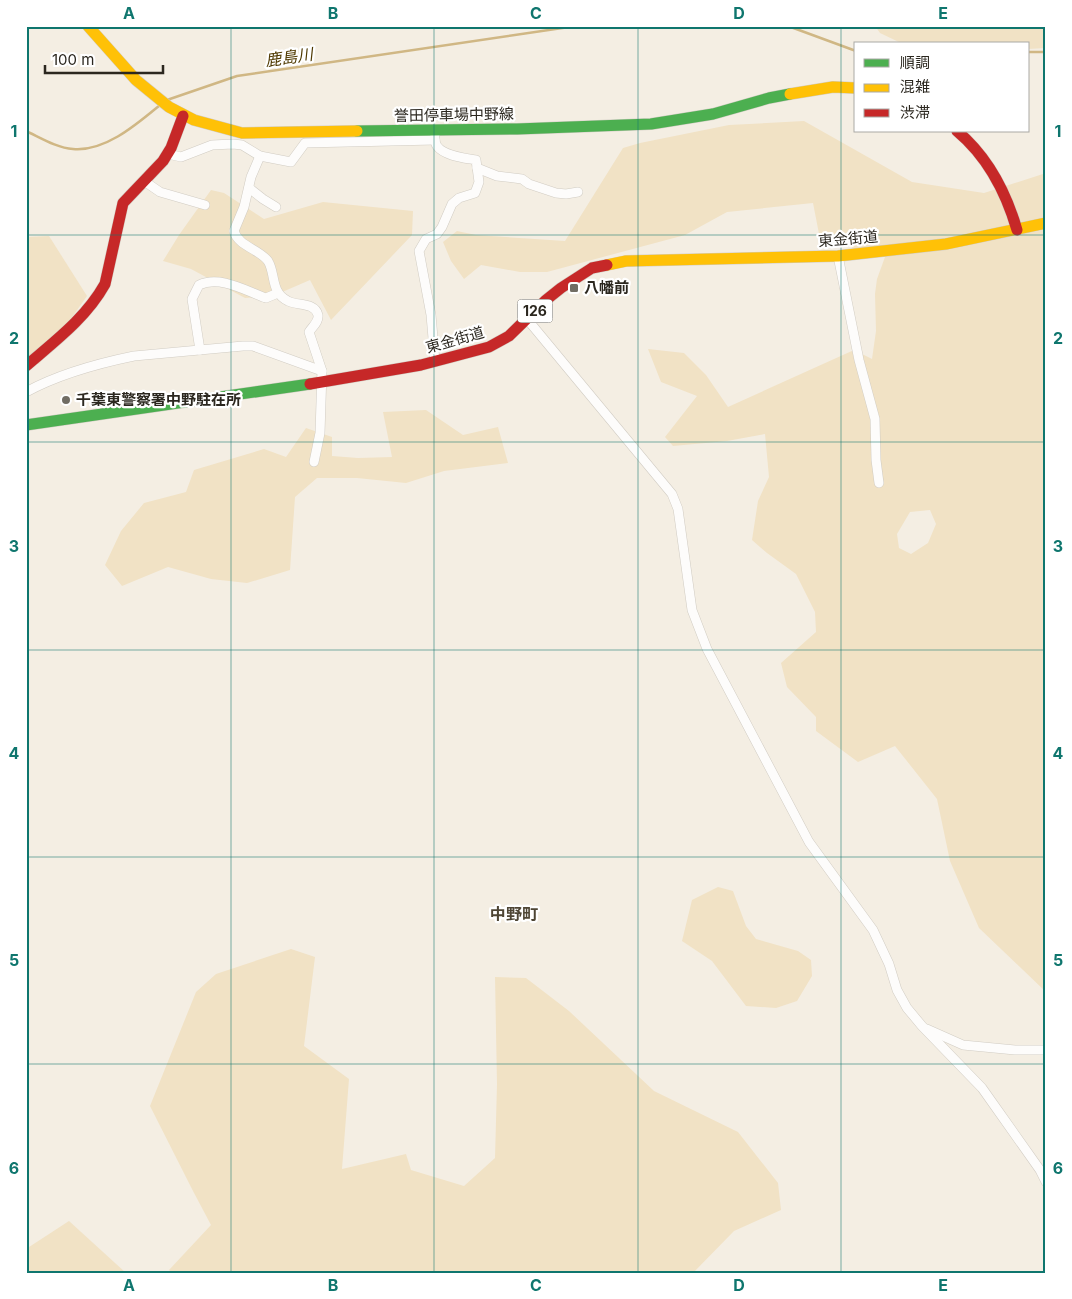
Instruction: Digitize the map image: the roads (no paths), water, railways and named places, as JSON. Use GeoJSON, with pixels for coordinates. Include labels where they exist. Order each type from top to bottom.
{"type":"FeatureCollection","features":[{"type":"Feature","properties":{"kind":"main road","name":"誉田停車場中野線"},"geometry":{"type":"LineString","coordinates":[[88,26],[136,80],[169,107],[183,116],[242,133],[435,135],[651,124],[713,114],[769,98],[801,92],[833,88],[854,88]]}},
{"type":"Feature","properties":{"kind":"main road"},"geometry":{"type":"LineString","coordinates":[[26,366],[89,309],[101,294],[105,284],[123,203],[168,154],[183,116]]}},
{"type":"Feature","properties":{"kind":"main road"},"geometry":{"type":"LineString","coordinates":[[958,132],[990,167],[1010,206],[1017,230]]}},
{"type":"Feature","properties":{"kind":"main road","name":"東金街道"},"geometry":{"type":"LineString","coordinates":[[26,425],[321,377],[435,361],[489,347],[509,336],[562,288],[592,268],[626,261],[838,256],[946,244],[1046,223]]}},
{"type":"Feature","properties":{"kind":"street"},"geometry":{"type":"LineString","coordinates":[[242,133],[242,145]]}},
{"type":"Feature","properties":{"kind":"street"},"geometry":{"type":"LineString","coordinates":[[168,154],[181,156],[212,145],[242,145],[260,156],[290,162],[305,142],[435,135],[438,147],[446,152],[476,160],[479,182],[475,193],[459,198],[452,204],[442,227],[437,234],[426,239],[419,251],[431,315],[435,361]]}},
{"type":"Feature","properties":{"kind":"street"},"geometry":{"type":"LineString","coordinates":[[260,156],[251,177],[244,207],[234,230],[238,240],[262,255],[268,262],[278,294],[290,302],[308,306],[317,313],[317,321],[309,332],[321,377],[320,433],[314,462]]}},
{"type":"Feature","properties":{"kind":"street"},"geometry":{"type":"LineString","coordinates":[[477,168],[497,176],[522,179],[529,184],[556,193],[578,192]]}},
{"type":"Feature","properties":{"kind":"street"},"geometry":{"type":"LineString","coordinates":[[144,181],[160,192],[205,204]]}},
{"type":"Feature","properties":{"kind":"street"},"geometry":{"type":"LineString","coordinates":[[248,188],[262,200],[276,207]]}},
{"type":"Feature","properties":{"kind":"street"},"geometry":{"type":"LineString","coordinates":[[838,256],[859,360],[875,419],[876,460],[879,483]]}},
{"type":"Feature","properties":{"kind":"street"},"geometry":{"type":"LineString","coordinates":[[200,350],[192,299],[199,285],[221,282],[266,298],[278,294]]}},
{"type":"Feature","properties":{"kind":"street"},"geometry":{"type":"LineString","coordinates":[[527,319],[672,494],[678,509],[692,610],[708,649],[809,842],[874,930],[889,964],[897,990],[908,1008],[922,1026],[982,1088],[1040,1170],[1046,1182]]}},
{"type":"Feature","properties":{"kind":"street"},"geometry":{"type":"LineString","coordinates":[[26,392],[57,378],[118,359],[253,346],[321,377]]}},
{"type":"Feature","properties":{"kind":"street"},"geometry":{"type":"LineString","coordinates":[[922,1026],[963,1045],[1015,1050],[1046,1050]]}},
{"type":"Feature","properties":{"kind":"waterway","name":"鹿島川"},"geometry":{"type":"LineString","coordinates":[[167,100],[237,76],[576,26]]}},
{"type":"Feature","properties":{"kind":"waterway","name":"鹿島川"},"geometry":{"type":"LineString","coordinates":[[788,26],[854,50]]}},
{"type":"Feature","properties":{"kind":"waterway","name":"鹿島川"},"geometry":{"type":"LineString","coordinates":[[1030,52],[1046,52]]}},
{"type":"Feature","properties":{"kind":"waterway","name":"鹿島川"},"geometry":{"type":"LineString","coordinates":[[26,131],[61,147],[85,149],[97,146],[120,135],[160,105]]}},
{"type":"Feature","properties":{"kind":"place","name":"八幡前"},"geometry":{"type":"Point","coordinates":[574,288]}},
{"type":"Feature","properties":{"kind":"place","name":"千葉東警察署中野駐在所"},"geometry":{"type":"Point","coordinates":[66,400]}},
{"type":"Feature","properties":{"kind":"district","name":"中野町"},"geometry":{"type":"Point","coordinates":[514,914]}}]}
